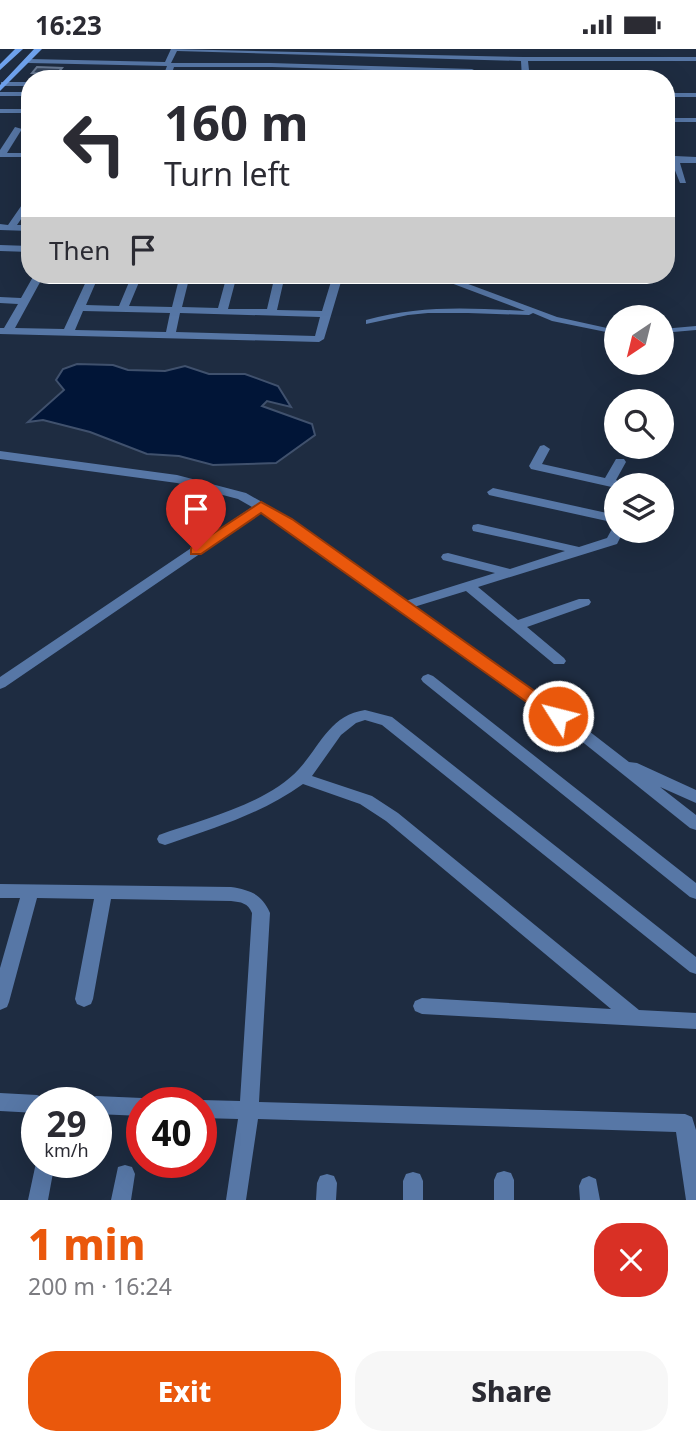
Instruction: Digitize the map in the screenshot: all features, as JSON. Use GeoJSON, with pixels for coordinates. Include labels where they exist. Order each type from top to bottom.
{"type":"FeatureCollection","features":[{"type":"Feature","properties":{"kind":"main road"},"geometry":{"type":"LineString","coordinates":[[0,68],[19,49]]}},
{"type":"Feature","properties":{"kind":"main road"},"geometry":{"type":"LineString","coordinates":[[2,83],[29,61],[38,49]]}},
{"type":"Feature","properties":{"kind":"street"},"geometry":{"type":"LineString","coordinates":[[44,61],[52,49]]}},
{"type":"Feature","properties":{"kind":"street"},"geometry":{"type":"LineString","coordinates":[[29,61],[86,58],[167,64],[176,49],[245,49],[404,52],[578,66]]}},
{"type":"Feature","properties":{"kind":"street"},"geometry":{"type":"LineString","coordinates":[[472,70],[477,57],[486,49]]}},
{"type":"Feature","properties":{"kind":"street"},"geometry":{"type":"LineString","coordinates":[[538,59],[545,49]]}},
{"type":"Feature","properties":{"kind":"street"},"geometry":{"type":"LineString","coordinates":[[565,59],[574,49]]}},
{"type":"Feature","properties":{"kind":"street"},"geometry":{"type":"LineString","coordinates":[[268,70],[274,50]]}},
{"type":"Feature","properties":{"kind":"street"},"geometry":{"type":"LineString","coordinates":[[353,53],[357,68]]}},
{"type":"Feature","properties":{"kind":"street"},"geometry":{"type":"LineString","coordinates":[[524,63],[538,59],[643,62],[696,59]]}},
{"type":"Feature","properties":{"kind":"street"},"geometry":{"type":"LineString","coordinates":[[524,63],[525,70]]}},
{"type":"Feature","properties":{"kind":"street"},"geometry":{"type":"LineString","coordinates":[[169,70],[171,65],[434,70]]}},
{"type":"Feature","properties":{"kind":"street"},"geometry":{"type":"LineString","coordinates":[[2,83],[21,82]]}},
{"type":"Feature","properties":{"kind":"street"},"geometry":{"type":"LineString","coordinates":[[675,93],[696,94]]}},
{"type":"Feature","properties":{"kind":"street"},"geometry":{"type":"LineString","coordinates":[[0,94],[21,94]]}},
{"type":"Feature","properties":{"kind":"street"},"geometry":{"type":"LineString","coordinates":[[0,111],[21,111]]}},
{"type":"Feature","properties":{"kind":"street"},"geometry":{"type":"LineString","coordinates":[[675,121],[695,122]]}},
{"type":"Feature","properties":{"kind":"street"},"geometry":{"type":"LineString","coordinates":[[0,155],[18,128]]}},
{"type":"Feature","properties":{"kind":"street"},"geometry":{"type":"LineString","coordinates":[[0,155],[21,155]]}},
{"type":"Feature","properties":{"kind":"street"},"geometry":{"type":"LineString","coordinates":[[675,159],[696,160]]}},
{"type":"Feature","properties":{"kind":"street"},"geometry":{"type":"LineString","coordinates":[[675,168],[683,181]]}},
{"type":"Feature","properties":{"kind":"street"},"geometry":{"type":"LineString","coordinates":[[5,227],[21,210]]}},
{"type":"Feature","properties":{"kind":"street"},"geometry":{"type":"LineString","coordinates":[[0,249],[21,249]]}},
{"type":"Feature","properties":{"kind":"street"},"geometry":{"type":"LineString","coordinates":[[4,331],[34,284]]}},
{"type":"Feature","properties":{"kind":"street"},"geometry":{"type":"LineString","coordinates":[[68,333],[82,308],[91,284]]}},
{"type":"Feature","properties":{"kind":"street"},"geometry":{"type":"LineString","coordinates":[[123,309],[133,284]]}},
{"type":"Feature","properties":{"kind":"street"},"geometry":{"type":"LineString","coordinates":[[170,335],[182,284]]}},
{"type":"Feature","properties":{"kind":"street"},"geometry":{"type":"LineString","coordinates":[[222,311],[230,284]]}},
{"type":"Feature","properties":{"kind":"street"},"geometry":{"type":"LineString","coordinates":[[271,313],[278,284]]}},
{"type":"Feature","properties":{"kind":"street"},"geometry":{"type":"LineString","coordinates":[[4,331],[319,339],[335,284]]}},
{"type":"Feature","properties":{"kind":"street"},"geometry":{"type":"LineString","coordinates":[[0,300],[25,301]]}},
{"type":"Feature","properties":{"kind":"street"},"geometry":{"type":"LineString","coordinates":[[82,308],[326,314]]}},
{"type":"Feature","properties":{"kind":"street"},"geometry":{"type":"LineString","coordinates":[[242,337],[246,312]]}},
{"type":"Feature","properties":{"kind":"street"},"geometry":{"type":"LineString","coordinates":[[544,449],[535,466],[604,481]]}},
{"type":"Feature","properties":{"kind":"street"},"geometry":{"type":"LineString","coordinates":[[0,455],[177,479],[242,496],[261,506],[580,732],[604,754],[696,824]]}},
{"type":"Feature","properties":{"kind":"street"},"geometry":{"type":"LineString","coordinates":[[617,473],[620,462]]}},
{"type":"Feature","properties":{"kind":"street"},"geometry":{"type":"LineString","coordinates":[[493,492],[604,516]]}},
{"type":"Feature","properties":{"kind":"street"},"geometry":{"type":"LineString","coordinates":[[0,684],[261,506]]}},
{"type":"Feature","properties":{"kind":"street"},"geometry":{"type":"LineString","coordinates":[[478,528],[581,551]]}},
{"type":"Feature","properties":{"kind":"street"},"geometry":{"type":"LineString","coordinates":[[404,606],[606,543]]}},
{"type":"Feature","properties":{"kind":"street"},"geometry":{"type":"LineString","coordinates":[[448,557],[508,573]]}},
{"type":"Feature","properties":{"kind":"street"},"geometry":{"type":"LineString","coordinates":[[468,586],[559,661]]}},
{"type":"Feature","properties":{"kind":"street"},"geometry":{"type":"LineString","coordinates":[[516,626],[584,602]]}},
{"type":"Feature","properties":{"kind":"street"},"geometry":{"type":"LineString","coordinates":[[428,680],[696,892]]}},
{"type":"Feature","properties":{"kind":"street"},"geometry":{"type":"LineString","coordinates":[[165,839],[275,796],[300,778],[340,728],[363,714],[387,721],[696,967]]}},
{"type":"Feature","properties":{"kind":"street"},"geometry":{"type":"LineString","coordinates":[[604,754],[696,797]]}},
{"type":"Feature","properties":{"kind":"street"},"geometry":{"type":"LineString","coordinates":[[300,778],[366,800],[392,817],[635,1018]]}},
{"type":"Feature","properties":{"kind":"street"},"geometry":{"type":"LineString","coordinates":[[0,891],[231,894],[248,896],[258,904],[261,913],[249,1111],[236,1200]]}},
{"type":"Feature","properties":{"kind":"street"},"geometry":{"type":"LineString","coordinates":[[0,1002],[30,891]]}},
{"type":"Feature","properties":{"kind":"street"},"geometry":{"type":"LineString","coordinates":[[84,999],[104,892]]}},
{"type":"Feature","properties":{"kind":"street"},"geometry":{"type":"LineString","coordinates":[[422,1006],[696,1021]]}},
{"type":"Feature","properties":{"kind":"street"},"geometry":{"type":"LineString","coordinates":[[0,1102],[21,1103]]}},
{"type":"Feature","properties":{"kind":"street"},"geometry":{"type":"LineString","coordinates":[[217,1110],[685,1123],[696,1200]]}},
{"type":"Feature","properties":{"kind":"street"},"geometry":{"type":"LineString","coordinates":[[121,1200],[125,1174]]}},
{"type":"Feature","properties":{"kind":"street"},"geometry":{"type":"LineString","coordinates":[[38,1200],[42,1178]]}},
{"type":"Feature","properties":{"kind":"lane"},"geometry":{"type":"LineString","coordinates":[[461,284],[539,314],[604,329]]}},
{"type":"Feature","properties":{"kind":"lane"},"geometry":{"type":"LineString","coordinates":[[369,322],[391,314],[431,309],[539,314]]}},
{"type":"Feature","properties":{"kind":"lane"},"geometry":{"type":"LineString","coordinates":[[674,330],[696,328]]}},
{"type":"Feature","properties":{"kind":"water"},"geometry":{"type":"Polygon","coordinates":[[[77,364],[165,371],[185,366],[209,374],[245,374],[278,386],[291,407],[267,401],[262,406],[312,424],[315,435],[276,463],[213,465],[179,456],[147,454],[90,432],[43,420],[28,422],[64,390],[56,380],[63,369],[77,364]]]}},
{"type":"Feature","properties":{"kind":"building"},"geometry":{"type":"Polygon","coordinates":[[[37,67],[62,68],[60,70],[34,70],[37,67]]]}},
{"type":"Feature","properties":{"kind":"route"},"geometry":{"type":"LineString","coordinates":[[196,551],[261,506],[558,716]]}}]}
